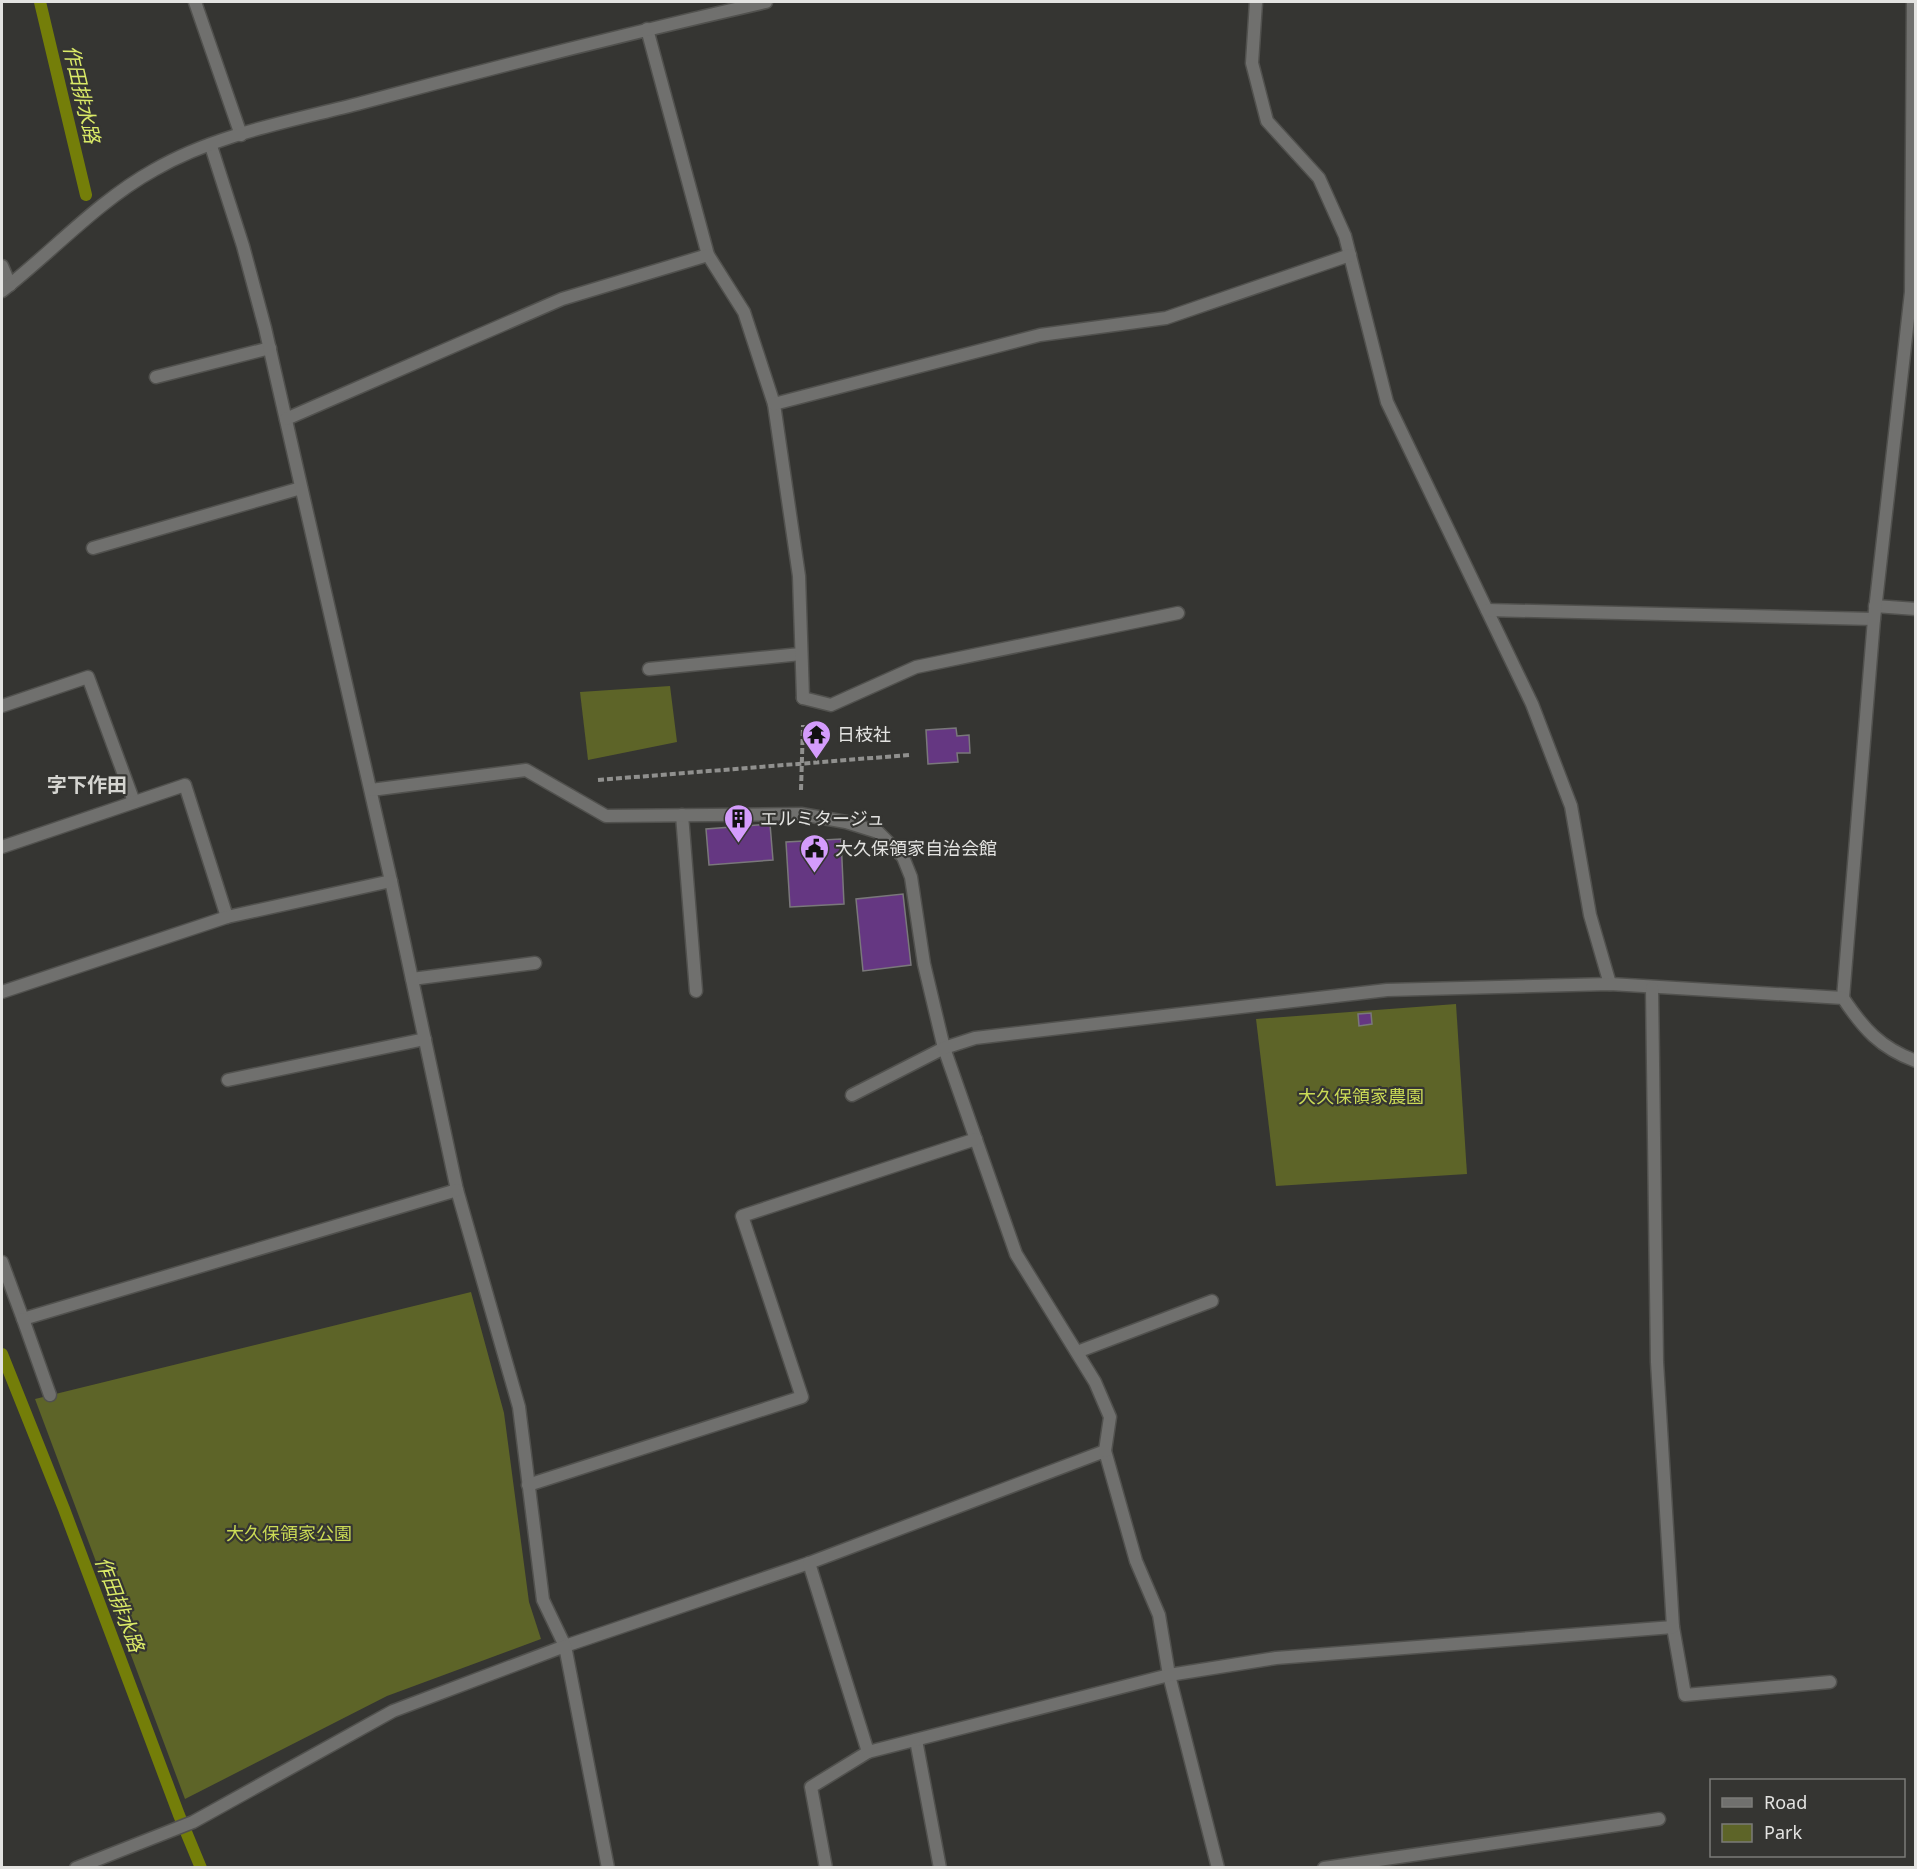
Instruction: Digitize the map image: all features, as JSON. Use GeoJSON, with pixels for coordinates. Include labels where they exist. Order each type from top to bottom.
{"type":"FeatureCollection","features":[{"type":"Feature","properties":{"kind":"street"},"geometry":{"type":"LineString","coordinates":[[195,2],[241,135]]}},
{"type":"Feature","properties":{"kind":"street"},"geometry":{"type":"LineString","coordinates":[[6,288],[100,208],[153,170],[211,146],[241,135],[647,29],[766,2]]}},
{"type":"Feature","properties":{"kind":"street"},"geometry":{"type":"LineString","coordinates":[[1256,2],[1252,63],[1267,122],[1319,178],[1350,255],[1387,402],[1532,704],[1572,806],[1590,915],[1610,984]]}},
{"type":"Feature","properties":{"kind":"street"},"geometry":{"type":"LineString","coordinates":[[1913,2],[1913,292],[1875,606],[1843,998],[1862,1027],[1884,1045],[1916,1061]]}},
{"type":"Feature","properties":{"kind":"street"},"geometry":{"type":"LineString","coordinates":[[647,29],[708,255],[744,312],[774,404],[799,576],[803,698],[831,705],[916,667],[1178,613]]}},
{"type":"Feature","properties":{"kind":"street"},"geometry":{"type":"LineString","coordinates":[[211,146],[243,246],[270,348],[391,881],[457,1190],[519,1407],[543,1600],[565,1646],[608,1868]]}},
{"type":"Feature","properties":{"kind":"street"},"geometry":{"type":"LineString","coordinates":[[286,418],[562,299],[708,255]]}},
{"type":"Feature","properties":{"kind":"street"},"geometry":{"type":"LineString","coordinates":[[774,404],[1040,335],[1166,318],[1350,255]]}},
{"type":"Feature","properties":{"kind":"street"},"geometry":{"type":"LineString","coordinates":[[2,266],[6,288]]}},
{"type":"Feature","properties":{"kind":"street"},"geometry":{"type":"LineString","coordinates":[[156,376],[270,348]]}},
{"type":"Feature","properties":{"kind":"street"},"geometry":{"type":"LineString","coordinates":[[93,548],[302,488]]}},
{"type":"Feature","properties":{"kind":"street"},"geometry":{"type":"LineString","coordinates":[[1875,606],[1916,609]]}},
{"type":"Feature","properties":{"kind":"street"},"geometry":{"type":"LineString","coordinates":[[1487,610],[1874,619]]}},
{"type":"Feature","properties":{"kind":"street"},"geometry":{"type":"LineString","coordinates":[[649,669],[801,654]]}},
{"type":"Feature","properties":{"kind":"street"},"geometry":{"type":"LineString","coordinates":[[2,706],[88,677],[134,802]]}},
{"type":"Feature","properties":{"kind":"street"},"geometry":{"type":"LineString","coordinates":[[370,790],[526,770],[606,816],[801,814],[846,822],[878,832],[903,857],[911,877],[924,964],[944,1048],[1016,1254],[1095,1382],[1110,1417],[1105,1451],[1136,1562],[1159,1615],[1169,1675],[1218,1868]]}},
{"type":"Feature","properties":{"kind":"street"},"geometry":{"type":"LineString","coordinates":[[2,847],[185,785],[227,917]]}},
{"type":"Feature","properties":{"kind":"street"},"geometry":{"type":"LineString","coordinates":[[682,815],[696,991]]}},
{"type":"Feature","properties":{"kind":"street"},"geometry":{"type":"LineString","coordinates":[[2,992],[227,917],[391,881]]}},
{"type":"Feature","properties":{"kind":"street"},"geometry":{"type":"LineString","coordinates":[[412,979],[535,963]]}},
{"type":"Feature","properties":{"kind":"street"},"geometry":{"type":"LineString","coordinates":[[852,1095],[944,1048],[975,1038],[1387,990],[1610,984],[1843,998]]}},
{"type":"Feature","properties":{"kind":"street"},"geometry":{"type":"LineString","coordinates":[[1652,988],[1657,1362],[1673,1628],[1685,1695],[1830,1682]]}},
{"type":"Feature","properties":{"kind":"street"},"geometry":{"type":"LineString","coordinates":[[228,1080],[425,1039]]}},
{"type":"Feature","properties":{"kind":"street"},"geometry":{"type":"LineString","coordinates":[[528,1485],[802,1396],[742,1216],[976,1139]]}},
{"type":"Feature","properties":{"kind":"street"},"geometry":{"type":"LineString","coordinates":[[23,1319],[457,1190]]}},
{"type":"Feature","properties":{"kind":"street"},"geometry":{"type":"LineString","coordinates":[[2,1262],[50,1395]]}},
{"type":"Feature","properties":{"kind":"street"},"geometry":{"type":"LineString","coordinates":[[1077,1352],[1212,1301]]}},
{"type":"Feature","properties":{"kind":"street"},"geometry":{"type":"LineString","coordinates":[[76,1868],[193,1822],[393,1711],[565,1646],[809,1563],[1105,1451]]}},
{"type":"Feature","properties":{"kind":"street"},"geometry":{"type":"LineString","coordinates":[[809,1563],[868,1752]]}},
{"type":"Feature","properties":{"kind":"street"},"geometry":{"type":"LineString","coordinates":[[826,1868],[811,1787],[868,1752],[1169,1675],[1276,1658],[1673,1628]]}},
{"type":"Feature","properties":{"kind":"street"},"geometry":{"type":"LineString","coordinates":[[916,1740],[940,1868]]}},
{"type":"Feature","properties":{"kind":"street"},"geometry":{"type":"LineString","coordinates":[[1324,1868],[1659,1819]]}},
{"type":"Feature","properties":{"kind":"path"},"geometry":{"type":"LineString","coordinates":[[801,814],[803,698]]}},
{"type":"Feature","properties":{"kind":"path"},"geometry":{"type":"LineString","coordinates":[[552,784],[909,755]]}},
{"type":"Feature","properties":{"kind":"green space"},"geometry":{"type":"Polygon","coordinates":[[[670,686],[677,742],[588,760],[580,692],[670,686]]]}},
{"type":"Feature","properties":{"kind":"green space","name":"大久保領家農園"},"geometry":{"type":"Polygon","coordinates":[[[1456,1004],[1467,1174],[1276,1186],[1256,1019],[1456,1004]]]}},
{"type":"Feature","properties":{"kind":"green space","name":"大久保領家公園"},"geometry":{"type":"Polygon","coordinates":[[[471,1292],[504,1413],[529,1602],[541,1639],[387,1696],[185,1799],[35,1399],[471,1292]]]}},
{"type":"Feature","properties":{"kind":"building"},"geometry":{"type":"Polygon","coordinates":[[[956,728],[957,736],[969,735],[970,753],[957,753],[958,762],[928,764],[926,730],[956,728]]]}},
{"type":"Feature","properties":{"kind":"building","name":"エルミタージュ"},"geometry":{"type":"Polygon","coordinates":[[[770,824],[773,860],[709,865],[706,829],[770,824]]]}},
{"type":"Feature","properties":{"kind":"building"},"geometry":{"type":"Polygon","coordinates":[[[841,839],[844,904],[790,907],[786,842],[841,839]]]}},
{"type":"Feature","properties":{"kind":"building"},"geometry":{"type":"Polygon","coordinates":[[[903,894],[911,965],[863,971],[856,899],[903,894]]]}},
{"type":"Feature","properties":{"kind":"building"},"geometry":{"type":"Polygon","coordinates":[[[1371,1013],[1372,1024],[1359,1026],[1358,1014],[1371,1013]]]}},
{"type":"Feature","properties":{"kind":"waterway","name":"作田排水路"},"geometry":{"type":"LineString","coordinates":[[40,2],[86,195]]}},
{"type":"Feature","properties":{"kind":"waterway","name":"作田排水路"},"geometry":{"type":"LineString","coordinates":[[2,1354],[64,1509],[201,1868]]}},
{"type":"Feature","properties":{"kind":"place","name":"日枝社"},"geometry":{"type":"Point","coordinates":[816,760]}},
{"type":"Feature","properties":{"kind":"place","name":"エルミタージュ"},"geometry":{"type":"Point","coordinates":[739,844]}},
{"type":"Feature","properties":{"kind":"place","name":"大久保領家自治会館"},"geometry":{"type":"Point","coordinates":[814,874]}},
{"type":"Feature","properties":{"kind":"district","name":"字下作田"},"geometry":{"type":"Point","coordinates":[87,784]}}]}
